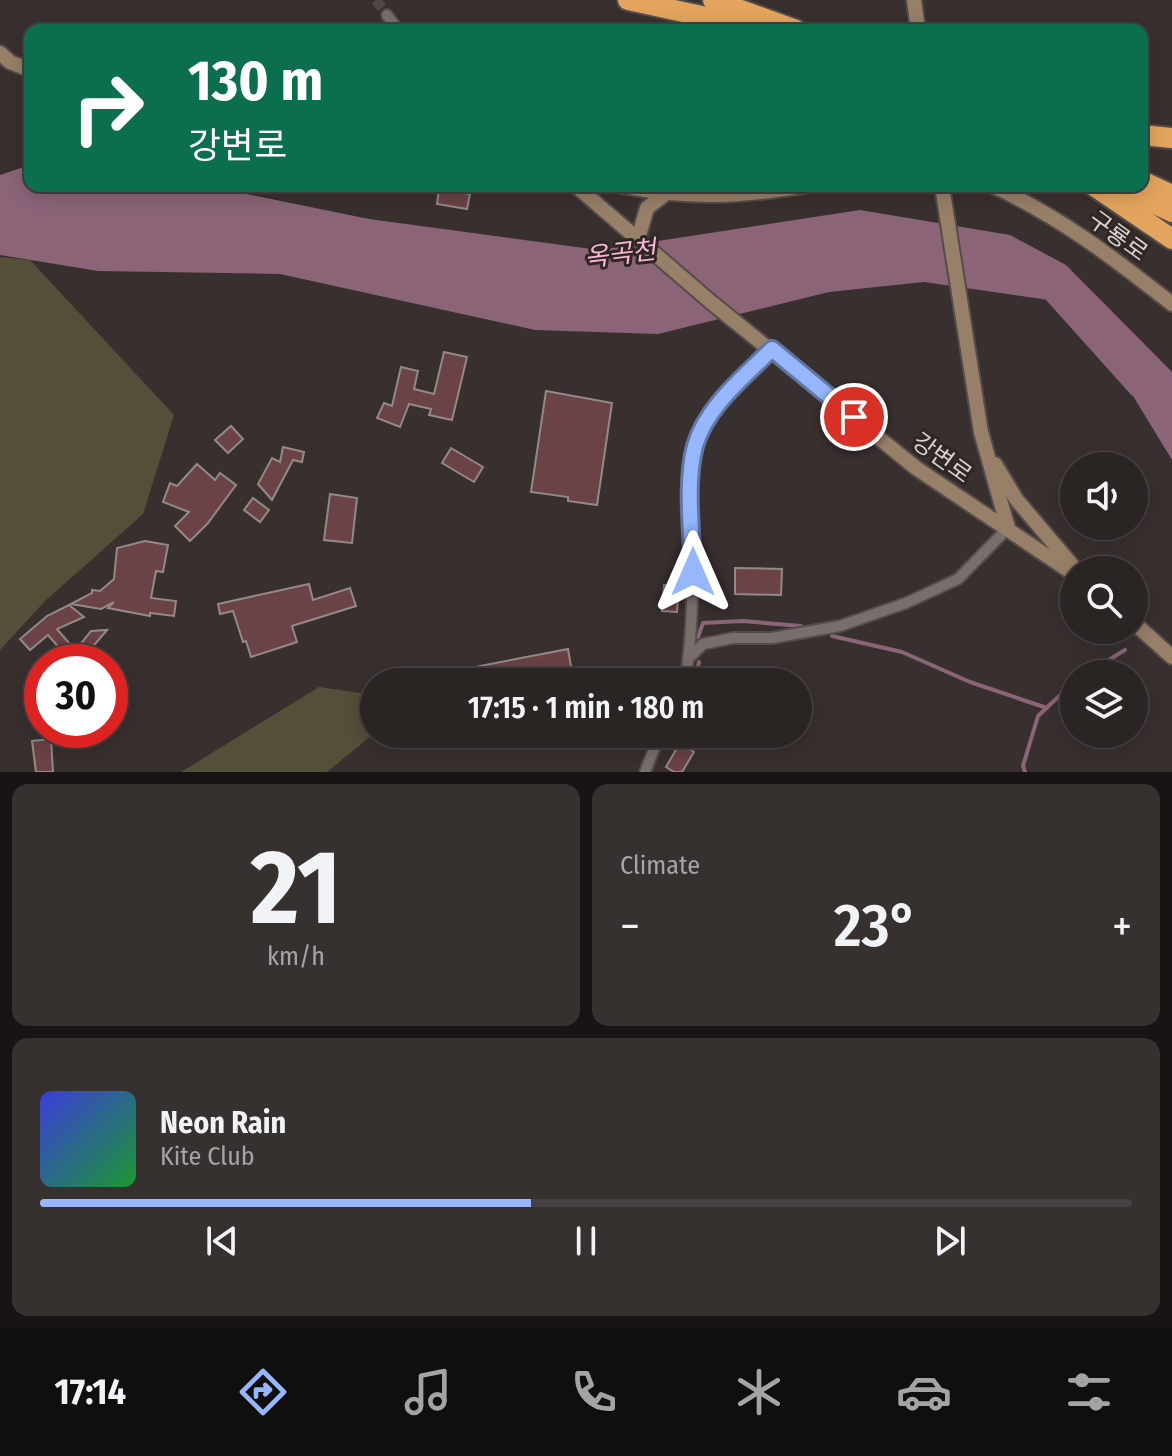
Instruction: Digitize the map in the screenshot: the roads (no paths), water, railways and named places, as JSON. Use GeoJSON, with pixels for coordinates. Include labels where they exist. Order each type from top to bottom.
{"type":"FeatureCollection","features":[{"type":"Feature","properties":{"kind":"highway"},"geometry":{"type":"LineString","coordinates":[[628,0],[731,24]]}},
{"type":"Feature","properties":{"kind":"highway"},"geometry":{"type":"LineString","coordinates":[[713,0],[779,24]]}},
{"type":"Feature","properties":{"kind":"highway"},"geometry":{"type":"LineString","coordinates":[[1148,136],[1172,138]]}},
{"type":"Feature","properties":{"kind":"highway"},"geometry":{"type":"LineString","coordinates":[[1148,184],[1172,195]]}},
{"type":"Feature","properties":{"kind":"highway"},"geometry":{"type":"LineString","coordinates":[[1103,192],[1172,239]]}},
{"type":"Feature","properties":{"kind":"highway"},"geometry":{"type":"LineString","coordinates":[[1129,192],[1172,212]]}},
{"type":"Feature","properties":{"kind":"street"},"geometry":{"type":"LineString","coordinates":[[914,0],[917,24]]}},
{"type":"Feature","properties":{"kind":"street"},"geometry":{"type":"LineString","coordinates":[[387,15],[394,24]]}},
{"type":"Feature","properties":{"kind":"street"},"geometry":{"type":"LineString","coordinates":[[0,53],[10,62],[24,68]]}},
{"type":"Feature","properties":{"kind":"street","name":"강변로"},"geometry":{"type":"LineString","coordinates":[[583,192],[916,468],[1060,562]]}},
{"type":"Feature","properties":{"kind":"street"},"geometry":{"type":"LineString","coordinates":[[650,192],[717,197],[769,192]]}},
{"type":"Feature","properties":{"kind":"street"},"geometry":{"type":"LineString","coordinates":[[688,659],[703,644],[733,638],[772,638],[840,626],[916,599],[958,579],[1008,528],[983,439],[943,192]]}},
{"type":"Feature","properties":{"kind":"street","name":"구룡로"},"geometry":{"type":"LineString","coordinates":[[1005,192],[1097,244],[1172,304]]}},
{"type":"Feature","properties":{"kind":"street"},"geometry":{"type":"LineString","coordinates":[[638,239],[647,208],[664,195]]}},
{"type":"Feature","properties":{"kind":"street"},"geometry":{"type":"LineString","coordinates":[[687,668],[693,572],[691,486],[695,446],[709,415],[772,349]]}},
{"type":"Feature","properties":{"kind":"street"},"geometry":{"type":"LineString","coordinates":[[983,439],[1016,499],[1062,556]]}},
{"type":"Feature","properties":{"kind":"street"},"geometry":{"type":"LineString","coordinates":[[1148,636],[1172,657]]}},
{"type":"Feature","properties":{"kind":"street"},"geometry":{"type":"LineString","coordinates":[[645,772],[654,748]]}},
{"type":"Feature","properties":{"kind":"water"},"geometry":{"type":"Polygon","coordinates":[[[24,167],[24,192],[236,192],[369,219],[599,250],[860,210],[1010,235],[1066,265],[1172,372],[1172,460],[1130,391],[1049,300],[924,282],[829,292],[658,334],[535,330],[280,274],[98,271],[0,255],[0,175],[24,167]]]}},
{"type":"Feature","properties":{"kind":"waterway","name":"옥곡천"},"geometry":{"type":"LineString","coordinates":[[1046,297],[1133,394]]}},
{"type":"Feature","properties":{"kind":"waterway"},"geometry":{"type":"LineString","coordinates":[[698,637],[703,623],[743,621],[801,626]]}},
{"type":"Feature","properties":{"kind":"waterway"},"geometry":{"type":"LineString","coordinates":[[832,636],[902,652],[970,682],[1047,708]]}},
{"type":"Feature","properties":{"kind":"waterway"},"geometry":{"type":"LineString","coordinates":[[1109,660],[1125,650]]}},
{"type":"Feature","properties":{"kind":"waterway"},"geometry":{"type":"LineString","coordinates":[[698,668],[699,662]]}},
{"type":"Feature","properties":{"kind":"waterway"},"geometry":{"type":"LineString","coordinates":[[1025,772],[1023,766],[1038,716],[1060,695]]}},
{"type":"Feature","properties":{"kind":"tunnel"},"geometry":{"type":"LineString","coordinates":[[376,0],[387,15]]}}]}
